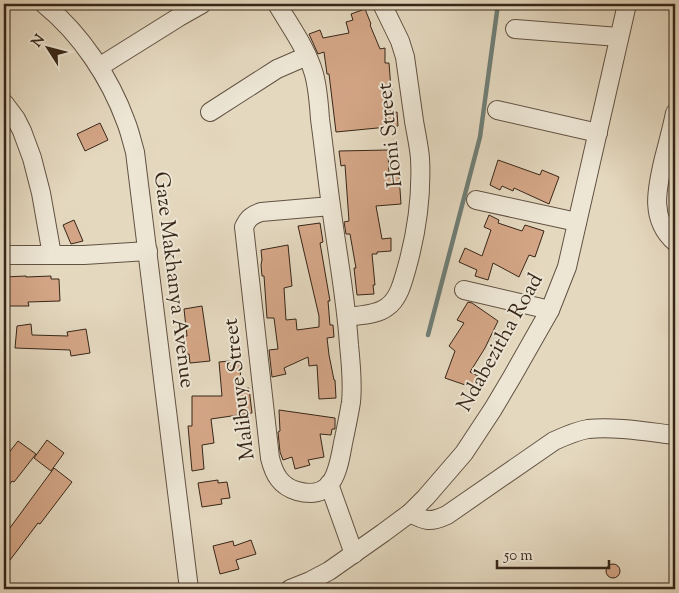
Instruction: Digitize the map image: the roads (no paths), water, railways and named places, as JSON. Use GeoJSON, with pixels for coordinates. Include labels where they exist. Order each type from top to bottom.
{"type":"FeatureCollection","features":[{"type":"Feature","properties":{"kind":"street","name":"Gaze Makhanya Avenue"},"geometry":{"type":"LineString","coordinates":[[44,4],[78,38],[99,68],[126,122],[135,152],[189,589]]}},
{"type":"Feature","properties":{"kind":"street"},"geometry":{"type":"LineString","coordinates":[[99,68],[176,10],[202,4]]}},
{"type":"Feature","properties":{"kind":"street"},"geometry":{"type":"LineString","coordinates":[[277,4],[307,56],[316,84],[347,318],[352,381],[351,401],[339,466],[329,484],[354,554]]}},
{"type":"Feature","properties":{"kind":"street","name":"Honi Street"},"geometry":{"type":"LineString","coordinates":[[347,318],[378,312],[387,308],[394,300],[399,291],[414,244],[418,215],[421,185],[420,156],[405,57],[400,41],[382,4]]}},
{"type":"Feature","properties":{"kind":"street","name":"Ndabezitha Road"},"geometry":{"type":"LineString","coordinates":[[291,589],[329,571],[410,513],[464,453],[493,410],[550,310],[567,267],[627,4]]}},
{"type":"Feature","properties":{"kind":"street"},"geometry":{"type":"LineString","coordinates":[[515,29],[619,37]]}},
{"type":"Feature","properties":{"kind":"street"},"geometry":{"type":"LineString","coordinates":[[210,112],[277,69],[307,56]]}},
{"type":"Feature","properties":{"kind":"street"},"geometry":{"type":"LineString","coordinates":[[4,104],[16,119],[32,158],[41,193],[52,255]]}},
{"type":"Feature","properties":{"kind":"street"},"geometry":{"type":"LineString","coordinates":[[497,110],[598,133]]}},
{"type":"Feature","properties":{"kind":"street"},"geometry":{"type":"LineString","coordinates":[[675,113],[658,185],[657,198],[658,217],[665,231],[675,242]]}},
{"type":"Feature","properties":{"kind":"street"},"geometry":{"type":"LineString","coordinates":[[476,200],[577,222]]}},
{"type":"Feature","properties":{"kind":"street","name":"Malibuye Street"},"geometry":{"type":"LineString","coordinates":[[329,484],[313,493],[304,493],[291,489],[280,482],[273,471],[244,227],[249,217],[261,212],[331,206]]}},
{"type":"Feature","properties":{"kind":"street"},"geometry":{"type":"LineString","coordinates":[[4,255],[84,255],[148,251]]}},
{"type":"Feature","properties":{"kind":"street"},"geometry":{"type":"LineString","coordinates":[[464,290],[550,310]]}},
{"type":"Feature","properties":{"kind":"street"},"geometry":{"type":"LineString","coordinates":[[410,513],[429,521],[447,515],[554,441],[572,433],[587,429],[604,428],[675,435]]}},
{"type":"Feature","properties":{"kind":"waterway"},"geometry":{"type":"LineString","coordinates":[[428,335],[480,137],[498,4]]}}]}
